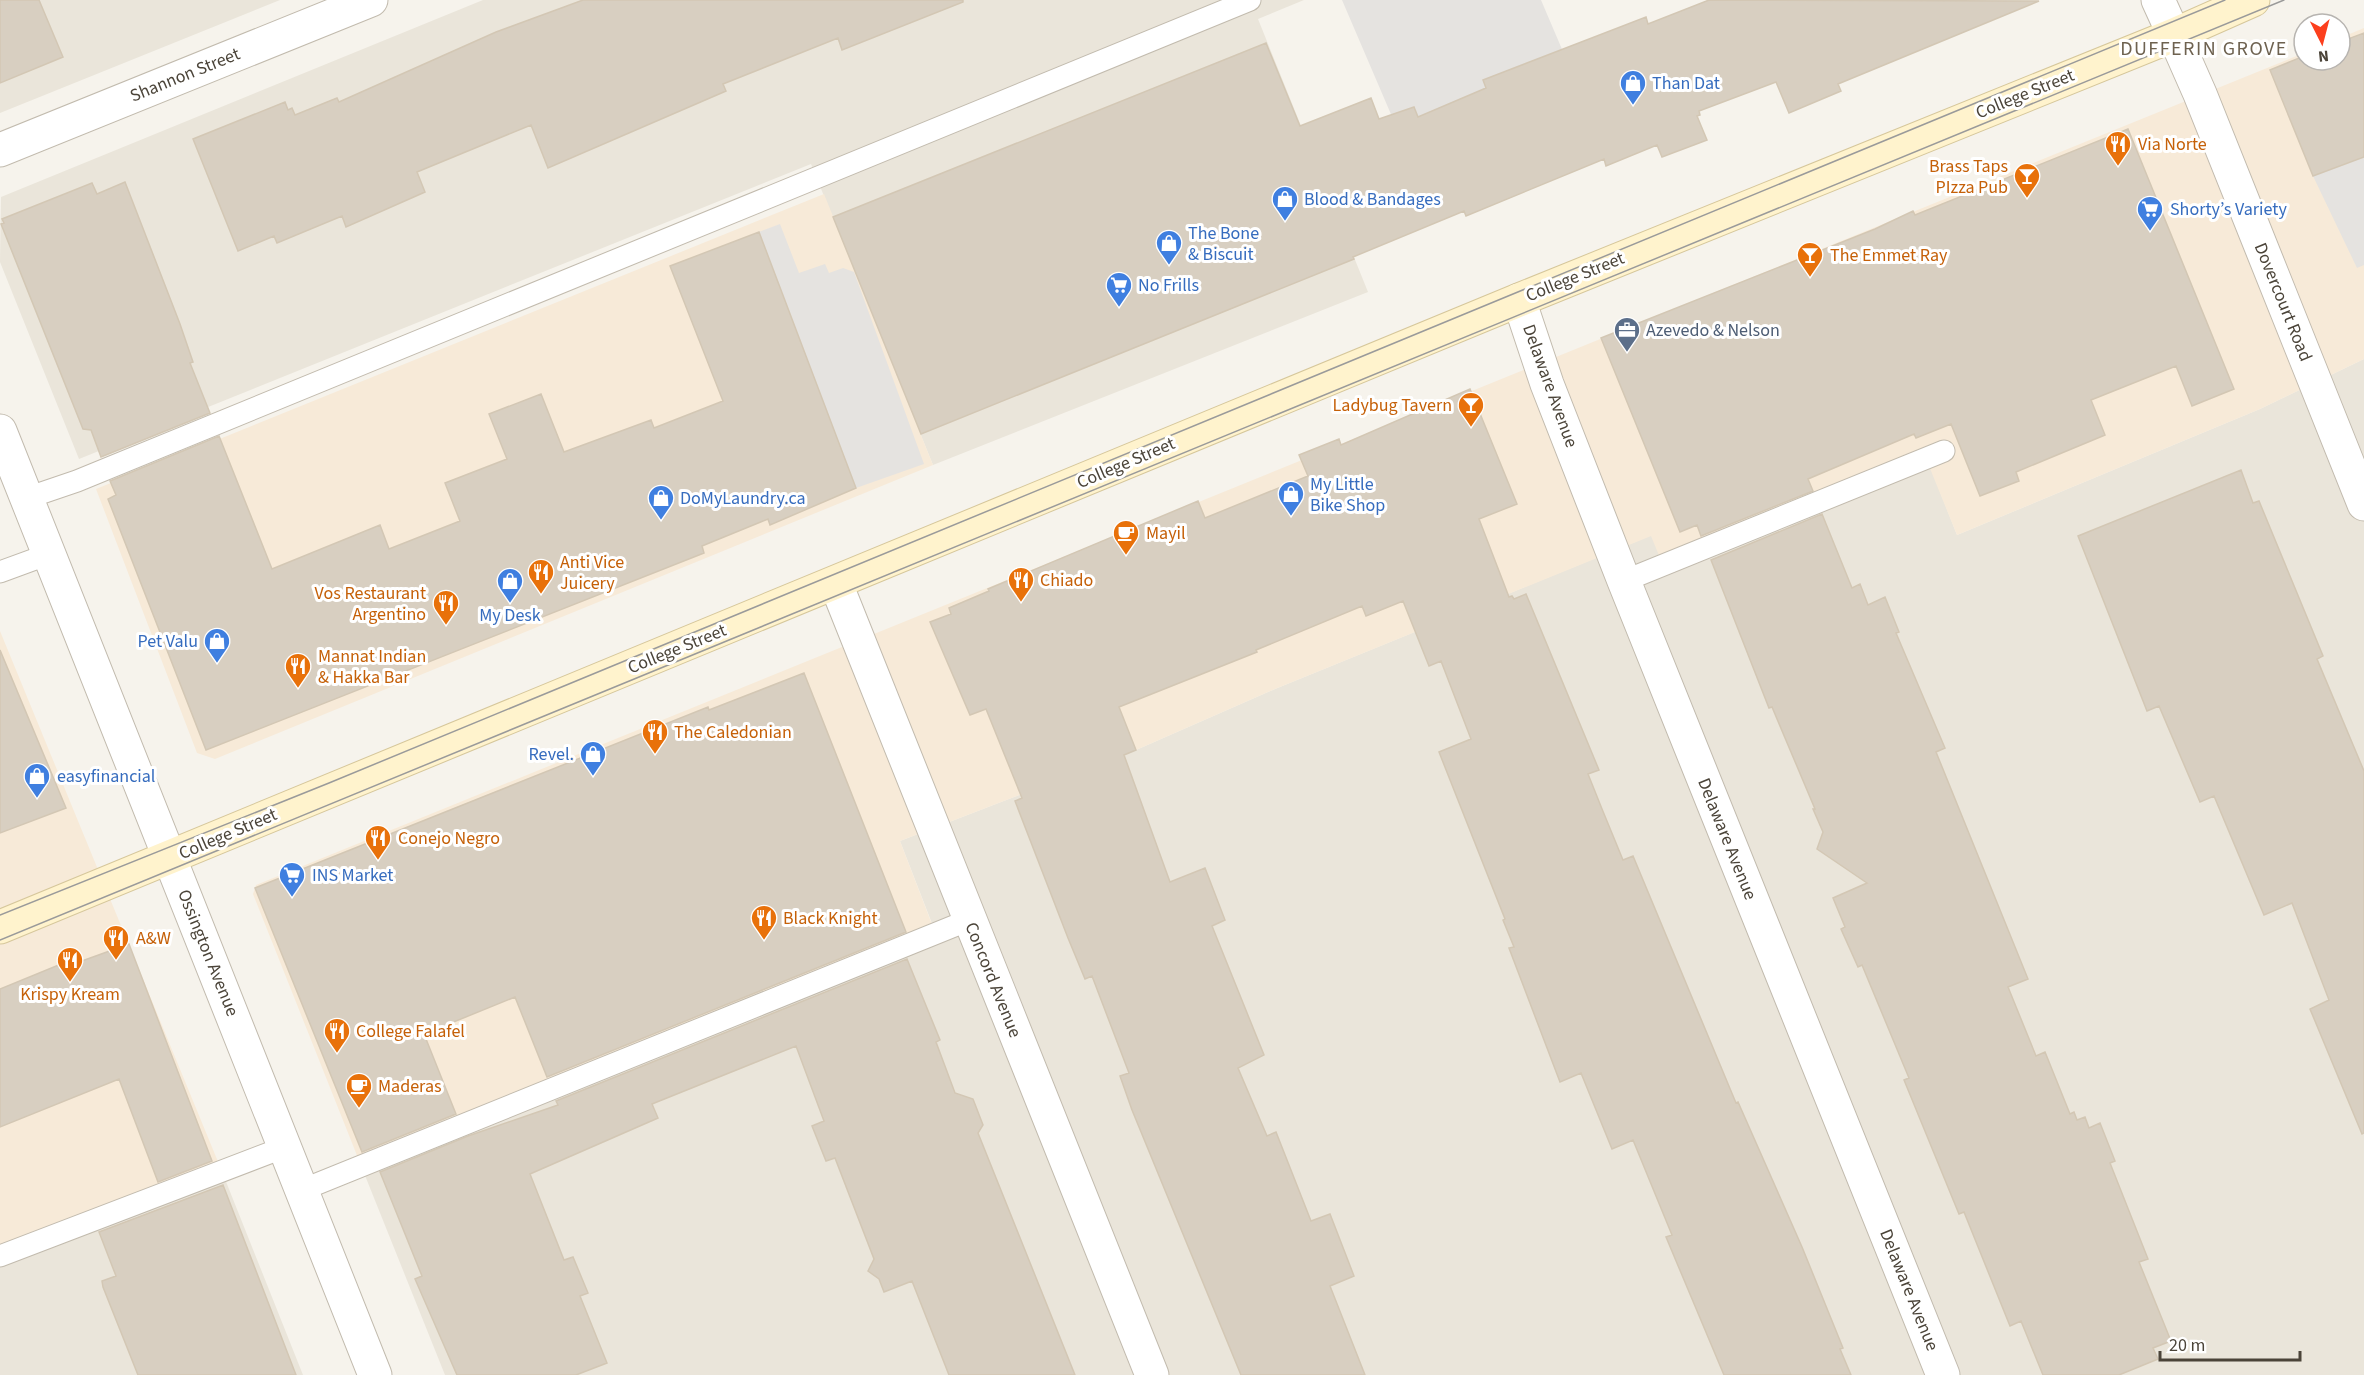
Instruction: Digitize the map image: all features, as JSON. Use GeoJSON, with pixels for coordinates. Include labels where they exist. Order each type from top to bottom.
{"type":"FeatureCollection","features":[{"type":"Feature","properties":{"kind":"main road","name":"College Street"},"geometry":{"type":"LineString","coordinates":[[0,927],[836,584],[1519,300],[2174,35],[2253,0]]}},
{"type":"Feature","properties":{"kind":"street","name":"Shannon Street"},"geometry":{"type":"LineString","coordinates":[[0,150],[371,0]]}},
{"type":"Feature","properties":{"kind":"street","name":"Dovercourt Road"},"geometry":{"type":"LineString","coordinates":[[2158,0],[2200,94],[2364,504]]}},
{"type":"Feature","properties":{"kind":"street","name":"Delaware Avenue"},"geometry":{"type":"LineString","coordinates":[[1519,300],[1548,384],[1624,581],[1943,1375]]}},
{"type":"Feature","properties":{"kind":"street","name":"Ossington Avenue"},"geometry":{"type":"LineString","coordinates":[[0,431],[375,1375]]}},
{"type":"Feature","properties":{"kind":"street","name":"Concord Avenue"},"geometry":{"type":"LineString","coordinates":[[836,584],[1152,1375]]}},
{"type":"Feature","properties":{"kind":"lane"},"geometry":{"type":"LineString","coordinates":[[27,498],[88,476],[1250,0]]}},
{"type":"Feature","properties":{"kind":"lane"},"geometry":{"type":"LineString","coordinates":[[1624,581],[1944,451]]}},
{"type":"Feature","properties":{"kind":"lane"},"geometry":{"type":"LineString","coordinates":[[0,572],[49,554]]}},
{"type":"Feature","properties":{"kind":"lane"},"geometry":{"type":"LineString","coordinates":[[302,1190],[969,920]]}},
{"type":"Feature","properties":{"kind":"lane"},"geometry":{"type":"LineString","coordinates":[[0,1256],[285,1147]]}},
{"type":"Feature","properties":{"kind":"shaded area"},"geometry":{"type":"Polygon","coordinates":[[[0,0],[280,0],[0,113],[0,0]]]}},
{"type":"Feature","properties":{"kind":"shaded area"},"geometry":{"type":"Polygon","coordinates":[[[483,0],[1304,0],[1258,19],[1368,292],[933,465],[811,164],[79,459],[0,262],[1,197],[483,0]]]}},
{"type":"Feature","properties":{"kind":"shaded area"},"geometry":{"type":"Polygon","coordinates":[[[1342,0],[1541,0],[1570,68],[1402,140],[1342,0]]]}},
{"type":"Feature","properties":{"kind":"shaded area"},"geometry":{"type":"Polygon","coordinates":[[[2364,28],[2364,359],[2260,409],[1957,535],[1929,466],[1665,570],[1651,536],[1275,689],[1136,750],[900,841],[933,927],[360,1163],[253,894],[256,885],[2292,58],[2292,72],[2352,72],[2352,33],[2364,28]]]}},
{"type":"Feature","properties":{"kind":"shaded area"},"geometry":{"type":"Polygon","coordinates":[[[2364,157],[2364,265],[2357,268],[2313,176],[2364,157]]]}},
{"type":"Feature","properties":{"kind":"shaded area"},"geometry":{"type":"Polygon","coordinates":[[[824,194],[933,465],[215,759],[197,753],[96,489],[824,194]]]}},
{"type":"Feature","properties":{"kind":"shaded area"},"geometry":{"type":"Polygon","coordinates":[[[780,224],[799,273],[825,264],[829,273],[843,268],[854,272],[924,464],[856,488],[759,232],[780,224]]]}},
{"type":"Feature","properties":{"kind":"shaded area"},"geometry":{"type":"Polygon","coordinates":[[[2364,359],[2364,1375],[445,1375],[360,1163],[933,926],[900,841],[1136,750],[1275,689],[1652,535],[1665,569],[1930,466],[1957,535],[2260,409],[2364,359]]]}},
{"type":"Feature","properties":{"kind":"shaded area"},"geometry":{"type":"Polygon","coordinates":[[[0,631],[221,1169],[0,1248],[0,631]]]}},
{"type":"Feature","properties":{"kind":"shaded area"},"geometry":{"type":"Polygon","coordinates":[[[221,1169],[303,1375],[0,1375],[0,1248],[221,1169]]]}},
{"type":"Feature","properties":{"kind":"building"},"geometry":{"type":"Polygon","coordinates":[[[0,0],[39,0],[63,57],[0,83],[0,0]]]}},
{"type":"Feature","properties":{"kind":"building"},"geometry":{"type":"Polygon","coordinates":[[[583,0],[963,0],[963,2],[842,50],[838,38],[723,84],[726,91],[548,168],[531,125],[417,172],[425,192],[346,227],[342,216],[277,243],[274,236],[238,251],[193,139],[285,102],[288,110],[292,108],[295,115],[337,98],[339,102],[496,32],[583,0]]]}},
{"type":"Feature","properties":{"kind":"building"},"geometry":{"type":"Polygon","coordinates":[[[1709,0],[2039,1],[1838,84],[1841,91],[1789,113],[1776,82],[1699,111],[1700,115],[1697,116],[1707,140],[1662,157],[1657,145],[1606,166],[1604,159],[1466,216],[1464,211],[1353,257],[1354,259],[921,434],[833,217],[1266,43],[1300,126],[1371,98],[1379,119],[1414,107],[1418,117],[1486,88],[1483,80],[1646,17],[1648,24],[1709,0]]]}},
{"type":"Feature","properties":{"kind":"building"},"geometry":{"type":"Polygon","coordinates":[[[2364,33],[2364,157],[2313,176],[2270,70],[2292,61],[2292,72],[2352,72],[2352,38],[2364,33]]]}},
{"type":"Feature","properties":{"kind":"building"},"geometry":{"type":"Polygon","coordinates":[[[2128,129],[2234,389],[2192,406],[2176,366],[2091,400],[2105,435],[2016,472],[2019,481],[1980,496],[1951,424],[1916,438],[1914,434],[1808,479],[1813,491],[1701,536],[1697,525],[1680,532],[1601,338],[1875,229],[1913,211],[1915,215],[2128,129]]]}},
{"type":"Feature","properties":{"kind":"building"},"geometry":{"type":"Polygon","coordinates":[[[125,182],[180,324],[193,362],[190,363],[210,413],[101,457],[91,430],[83,429],[1,224],[4,223],[2,219],[92,183],[97,194],[125,182]]]}},
{"type":"Feature","properties":{"kind":"building"},"geometry":{"type":"Polygon","coordinates":[[[759,232],[856,488],[770,525],[768,519],[702,546],[704,553],[206,750],[108,499],[116,495],[110,481],[219,436],[272,569],[380,525],[389,549],[460,521],[445,483],[507,459],[489,414],[541,394],[564,452],[651,420],[654,428],[723,401],[670,266],[759,232]]]}},
{"type":"Feature","properties":{"kind":"building"},"geometry":{"type":"Polygon","coordinates":[[[1470,389],[1517,504],[1479,519],[1509,597],[1512,596],[1514,599],[1526,594],[1599,770],[1588,774],[1623,860],[1633,856],[1736,1103],[1738,1102],[1802,1247],[1843,1348],[1840,1349],[1851,1375],[1724,1375],[1666,1237],[1672,1235],[1633,1140],[1612,1149],[1581,1073],[1560,1082],[1509,948],[1514,947],[1503,920],[1505,919],[1439,752],[1471,739],[1441,661],[1429,666],[1403,601],[1366,616],[1362,606],[1256,650],[1257,652],[1119,707],[1136,750],[1124,755],[1170,882],[1205,868],[1225,920],[1212,926],[1264,1055],[1238,1068],[1267,1136],[1276,1132],[1311,1221],[1330,1214],[1354,1276],[1330,1286],[1365,1375],[1241,1375],[1132,1110],[1120,1076],[1129,1073],[1092,976],[1085,979],[1068,938],[1015,801],[1022,798],[986,709],[970,715],[930,622],[951,614],[949,608],[989,591],[988,589],[1198,501],[1205,518],[1308,476],[1299,455],[1339,439],[1341,445],[1470,389]]]}},
{"type":"Feature","properties":{"kind":"building"},"geometry":{"type":"Polygon","coordinates":[[[2241,470],[2253,503],[2259,501],[2323,656],[2317,659],[2364,771],[2364,1133],[2362,1134],[2310,1009],[2329,1000],[2292,903],[2264,915],[2214,796],[2200,802],[2159,706],[2147,711],[2078,536],[2241,470]]]}},
{"type":"Feature","properties":{"kind":"building"},"geometry":{"type":"Polygon","coordinates":[[[1822,514],[1852,588],[1860,584],[1868,605],[1885,597],[1899,632],[1896,633],[1945,748],[1936,752],[2028,979],[2008,987],[2036,1056],[2045,1052],[2070,1114],[2074,1112],[2077,1120],[2085,1117],[2089,1128],[2100,1123],[2115,1161],[2110,1163],[2148,1259],[2139,1262],[2171,1341],[2153,1348],[2158,1359],[2119,1375],[2043,1375],[2021,1321],[2010,1326],[1964,1212],[1959,1214],[1904,1080],[1909,1078],[1862,965],[1858,967],[1841,929],[1845,927],[1833,898],[1867,883],[1817,849],[1823,832],[1813,809],[1815,809],[1772,707],[1769,708],[1711,560],[1822,514]]]}},
{"type":"Feature","properties":{"kind":"building"},"geometry":{"type":"Polygon","coordinates":[[[0,650],[66,808],[0,833],[0,650]]]}},
{"type":"Feature","properties":{"kind":"building"},"geometry":{"type":"Polygon","coordinates":[[[804,673],[906,932],[547,1077],[515,997],[424,1034],[456,1114],[362,1152],[255,888],[708,707],[709,710],[804,673]]]}},
{"type":"Feature","properties":{"kind":"building"},"geometry":{"type":"Polygon","coordinates":[[[129,944],[212,1161],[158,1182],[119,1079],[0,1127],[0,989],[66,962],[68,966],[129,944]]]}},
{"type":"Feature","properties":{"kind":"building"},"geometry":{"type":"Polygon","coordinates":[[[907,959],[940,1040],[936,1042],[955,1093],[973,1099],[983,1125],[978,1133],[1075,1375],[949,1375],[912,1281],[884,1292],[879,1279],[868,1271],[874,1259],[835,1158],[826,1161],[812,1126],[824,1121],[796,1046],[652,1104],[658,1118],[530,1174],[564,1260],[573,1257],[588,1293],[580,1296],[607,1363],[576,1375],[457,1375],[415,1279],[422,1276],[380,1172],[468,1136],[558,1105],[556,1101],[907,959]]]}},
{"type":"Feature","properties":{"kind":"building"},"geometry":{"type":"Polygon","coordinates":[[[223,1185],[296,1375],[138,1375],[103,1287],[102,1281],[116,1276],[99,1232],[223,1185]]]}},
{"type":"Feature","properties":{"kind":"tram line"},"geometry":{"type":"LineString","coordinates":[[0,915],[329,783],[2225,0]]}},
{"type":"Feature","properties":{"kind":"tram line"},"geometry":{"type":"LineString","coordinates":[[0,940],[2284,0]]}},
{"type":"Feature","properties":{"kind":"place","name":"Than Dat"},"geometry":{"type":"Point","coordinates":[1633,106]}},
{"type":"Feature","properties":{"kind":"place","name":"Via Norte"},"geometry":{"type":"Point","coordinates":[2118,167]}},
{"type":"Feature","properties":{"kind":"place","name":"Brass Taps PIzza Pub"},"geometry":{"type":"Point","coordinates":[2027,199]}},
{"type":"Feature","properties":{"kind":"place","name":"Blood & Bandages"},"geometry":{"type":"Point","coordinates":[1285,222]}},
{"type":"Feature","properties":{"kind":"place","name":"Shorty’s Variety"},"geometry":{"type":"Point","coordinates":[2150,232]}},
{"type":"Feature","properties":{"kind":"place","name":"The Bone & Biscuit"},"geometry":{"type":"Point","coordinates":[1169,266]}},
{"type":"Feature","properties":{"kind":"place","name":"The Emmet Ray"},"geometry":{"type":"Point","coordinates":[1810,278]}},
{"type":"Feature","properties":{"kind":"place","name":"No Frills"},"geometry":{"type":"Point","coordinates":[1119,308]}},
{"type":"Feature","properties":{"kind":"place","name":"Azevedo & Nelson"},"geometry":{"type":"Point","coordinates":[1627,353]}},
{"type":"Feature","properties":{"kind":"place","name":"Ladybug Tavern"},"geometry":{"type":"Point","coordinates":[1471,428]}},
{"type":"Feature","properties":{"kind":"place","name":"My Little Bike Shop"},"geometry":{"type":"Point","coordinates":[1291,517]}},
{"type":"Feature","properties":{"kind":"place","name":"DoMyLaundry.ca"},"geometry":{"type":"Point","coordinates":[661,521]}},
{"type":"Feature","properties":{"kind":"place","name":"Mayil"},"geometry":{"type":"Point","coordinates":[1126,556]}},
{"type":"Feature","properties":{"kind":"place","name":"Anti Vice Juicery"},"geometry":{"type":"Point","coordinates":[541,595]}},
{"type":"Feature","properties":{"kind":"place","name":"Chiado"},"geometry":{"type":"Point","coordinates":[1021,603]}},
{"type":"Feature","properties":{"kind":"place","name":"My Desk"},"geometry":{"type":"Point","coordinates":[510,604]}},
{"type":"Feature","properties":{"kind":"place","name":"Vos Restaurant Argentino"},"geometry":{"type":"Point","coordinates":[446,626]}},
{"type":"Feature","properties":{"kind":"place","name":"Pet Valu"},"geometry":{"type":"Point","coordinates":[217,664]}},
{"type":"Feature","properties":{"kind":"place","name":"Mannat Indian & Hakka Bar"},"geometry":{"type":"Point","coordinates":[298,689]}},
{"type":"Feature","properties":{"kind":"place","name":"The Caledonian"},"geometry":{"type":"Point","coordinates":[655,755]}},
{"type":"Feature","properties":{"kind":"place","name":"Revel."},"geometry":{"type":"Point","coordinates":[593,777]}},
{"type":"Feature","properties":{"kind":"place","name":"easyfinancial"},"geometry":{"type":"Point","coordinates":[37,799]}},
{"type":"Feature","properties":{"kind":"place","name":"Conejo Negro"},"geometry":{"type":"Point","coordinates":[378,861]}},
{"type":"Feature","properties":{"kind":"place","name":"INS Market"},"geometry":{"type":"Point","coordinates":[292,898]}},
{"type":"Feature","properties":{"kind":"place","name":"Black Knight"},"geometry":{"type":"Point","coordinates":[764,941]}},
{"type":"Feature","properties":{"kind":"place","name":"A&W"},"geometry":{"type":"Point","coordinates":[116,961]}},
{"type":"Feature","properties":{"kind":"place","name":"Krispy Kream"},"geometry":{"type":"Point","coordinates":[70,983]}},
{"type":"Feature","properties":{"kind":"place","name":"College Falafel"},"geometry":{"type":"Point","coordinates":[337,1054]}},
{"type":"Feature","properties":{"kind":"place","name":"Maderas"},"geometry":{"type":"Point","coordinates":[359,1109]}},
{"type":"Feature","properties":{"kind":"district","name":"DUFFERIN GROVE"},"geometry":{"type":"Point","coordinates":[2204,49]}}]}
